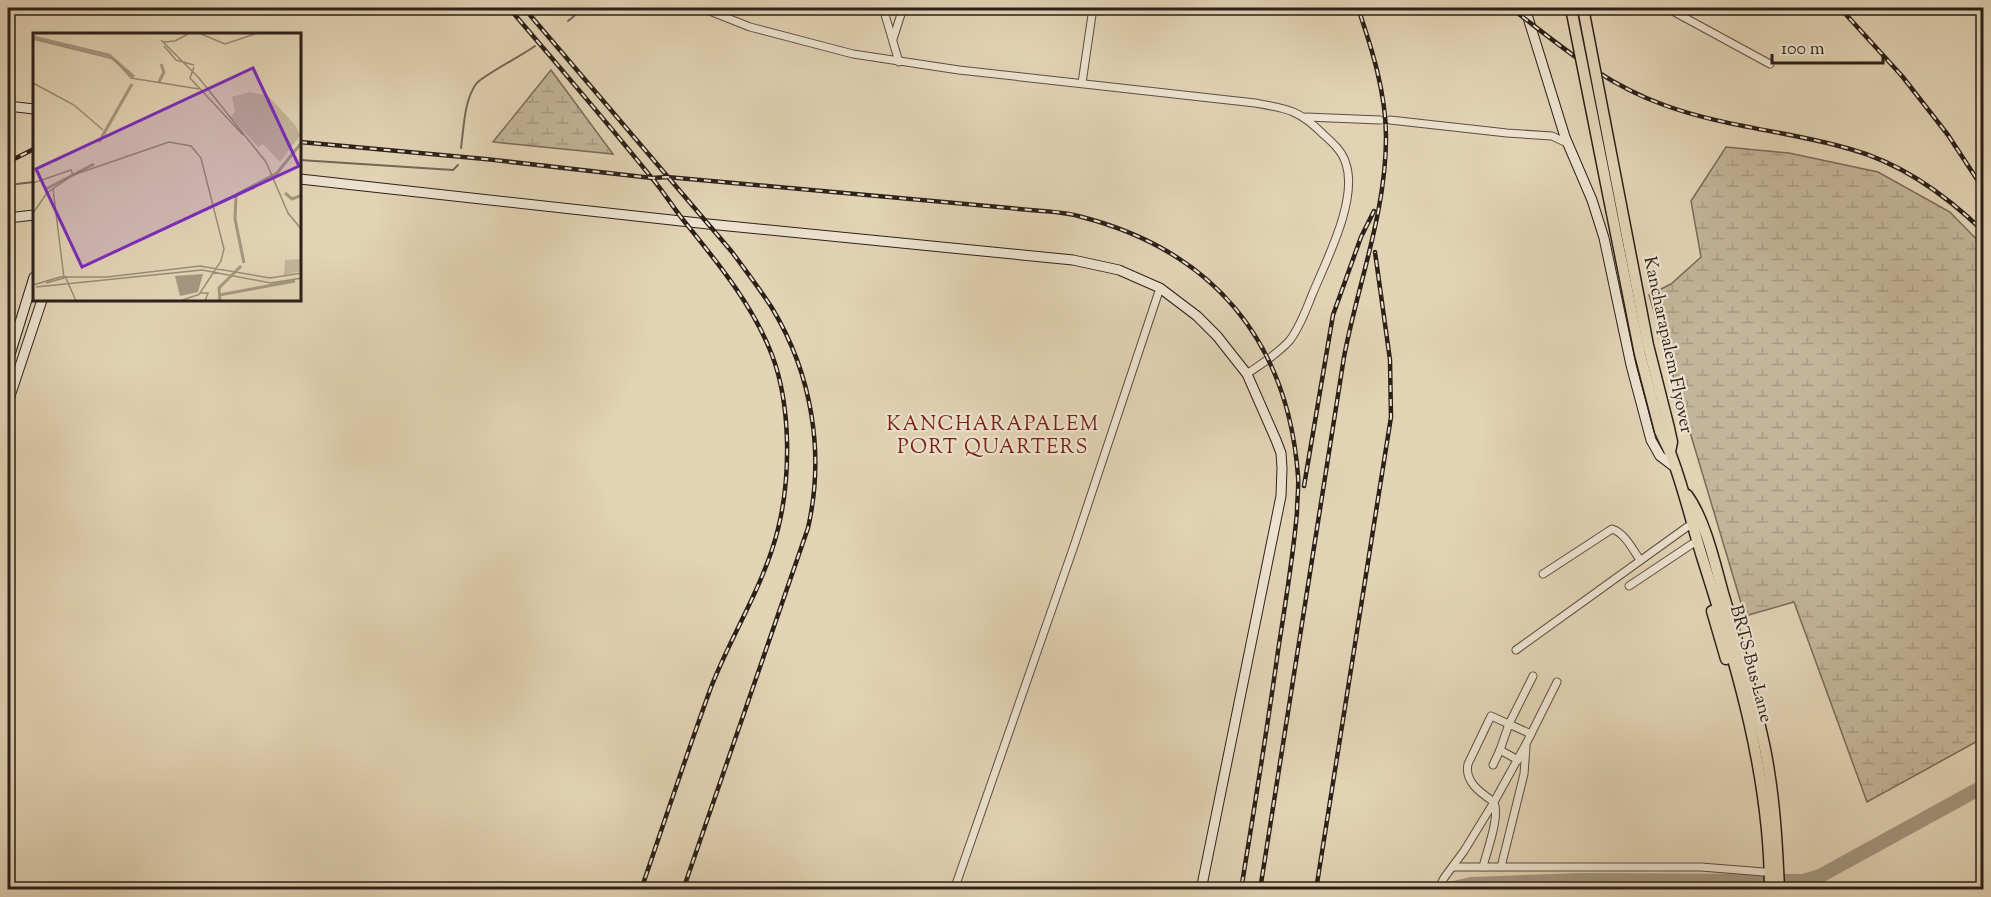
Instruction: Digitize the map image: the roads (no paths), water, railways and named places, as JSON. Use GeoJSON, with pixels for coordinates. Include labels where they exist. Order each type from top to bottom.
{"type":"FeatureCollection","features":[{"type":"Feature","properties":{"kind":"main road","name":"Kancharapalem Flyover"},"geometry":{"type":"LineString","coordinates":[[1571,8],[1640,354],[1665,429]]}},
{"type":"Feature","properties":{"kind":"main road","name":"Kancharapalem Flyover"},"geometry":{"type":"LineString","coordinates":[[1583,8],[1670,452]]}},
{"type":"Feature","properties":{"kind":"main road","name":"BRTS Bus Lane"},"geometry":{"type":"LineString","coordinates":[[1670,452],[1727,637],[1742,694],[1761,787],[1770,872]]}},
{"type":"Feature","properties":{"kind":"main road"},"geometry":{"type":"LineString","coordinates":[[1682,487],[1682,510],[1740,710],[1771,888]]}},
{"type":"Feature","properties":{"kind":"street"},"geometry":{"type":"LineString","coordinates":[[702,8],[776,35],[854,54],[899,62],[1256,103],[1287,109],[1306,117],[1380,120]]}},
{"type":"Feature","properties":{"kind":"street"},"geometry":{"type":"LineString","coordinates":[[883,8],[899,62]]}},
{"type":"Feature","properties":{"kind":"street"},"geometry":{"type":"LineString","coordinates":[[893,39],[903,8]]}},
{"type":"Feature","properties":{"kind":"street"},"geometry":{"type":"LineString","coordinates":[[1082,83],[1092,8]]}},
{"type":"Feature","properties":{"kind":"street"},"geometry":{"type":"LineString","coordinates":[[1525,8],[1567,143],[1605,238],[1631,365],[1651,440],[1660,456],[1676,468]]}},
{"type":"Feature","properties":{"kind":"street"},"geometry":{"type":"LineString","coordinates":[[1667,8],[1770,64]]}},
{"type":"Feature","properties":{"kind":"street"},"geometry":{"type":"LineString","coordinates":[[8,106],[33,109]]}},
{"type":"Feature","properties":{"kind":"street"},"geometry":{"type":"LineString","coordinates":[[1247,374],[1282,349],[1296,331],[1332,249],[1345,207],[1349,173],[1346,161],[1330,140],[1306,117]]}},
{"type":"Feature","properties":{"kind":"street"},"geometry":{"type":"LineString","coordinates":[[1390,120],[1551,136],[1567,143]]}},
{"type":"Feature","properties":{"kind":"street"},"geometry":{"type":"LineString","coordinates":[[1551,136],[1562,126]]}},
{"type":"Feature","properties":{"kind":"street"},"geometry":{"type":"LineString","coordinates":[[302,179],[708,224],[1062,258],[1119,270],[1160,288],[1197,316],[1217,336],[1247,374],[1281,453],[1282,468],[1281,496],[1201,890]]}},
{"type":"Feature","properties":{"kind":"street"},"geometry":{"type":"LineString","coordinates":[[8,218],[33,215]]}},
{"type":"Feature","properties":{"kind":"street"},"geometry":{"type":"LineString","coordinates":[[8,361],[33,281]]}},
{"type":"Feature","properties":{"kind":"street"},"geometry":{"type":"LineString","coordinates":[[954,890],[1075,543],[1160,288]]}},
{"type":"Feature","properties":{"kind":"street"},"geometry":{"type":"LineString","coordinates":[[8,402],[11,379],[41,302]]}},
{"type":"Feature","properties":{"kind":"street"},"geometry":{"type":"LineString","coordinates":[[1516,650],[1687,527]]}},
{"type":"Feature","properties":{"kind":"street"},"geometry":{"type":"LineString","coordinates":[[1543,574],[1612,529],[1619,532],[1640,560]]}},
{"type":"Feature","properties":{"kind":"street"},"geometry":{"type":"LineString","coordinates":[[1629,586],[1692,544]]}},
{"type":"Feature","properties":{"kind":"street"},"geometry":{"type":"LineString","coordinates":[[1648,555],[1656,567]]}},
{"type":"Feature","properties":{"kind":"street"},"geometry":{"type":"LineString","coordinates":[[1493,765],[1509,724],[1533,676]]}},
{"type":"Feature","properties":{"kind":"street"},"geometry":{"type":"LineString","coordinates":[[1438,890],[1494,802],[1532,734],[1557,682]]}},
{"type":"Feature","properties":{"kind":"street"},"geometry":{"type":"LineString","coordinates":[[1483,867],[1496,811],[1494,802],[1473,785],[1467,769],[1489,719],[1494,716],[1532,734]]}},
{"type":"Feature","properties":{"kind":"street"},"geometry":{"type":"LineString","coordinates":[[1501,867],[1524,774],[1526,744]]}},
{"type":"Feature","properties":{"kind":"street"},"geometry":{"type":"LineString","coordinates":[[1500,750],[1518,760]]}},
{"type":"Feature","properties":{"kind":"street"},"geometry":{"type":"LineString","coordinates":[[1453,867],[1701,867],[1770,872]]}},
{"type":"Feature","properties":{"kind":"waterway"},"geometry":{"type":"LineString","coordinates":[[568,21],[584,8]]}},
{"type":"Feature","properties":{"kind":"waterway"},"geometry":{"type":"LineString","coordinates":[[461,148],[467,106],[476,84],[485,76],[535,46]]}},
{"type":"Feature","properties":{"kind":"waterway"},"geometry":{"type":"LineString","coordinates":[[302,160],[453,170],[458,165]]}},
{"type":"Feature","properties":{"kind":"waterway"},"geometry":{"type":"LineString","coordinates":[[8,185],[33,182]]}},
{"type":"Feature","properties":{"kind":"waterway"},"geometry":{"type":"LineString","coordinates":[[1445,890],[1471,884],[1582,880],[1803,881],[1820,876],[1984,786]]}},
{"type":"Feature","properties":{"kind":"waterway"},"geometry":{"type":"LineString","coordinates":[[1791,881],[1795,890]]}},
{"type":"Feature","properties":{"kind":"railway"},"geometry":{"type":"LineString","coordinates":[[509,8],[655,182],[745,301],[772,355],[783,396],[787,464],[782,509],[772,550],[710,690],[641,890]]}},
{"type":"Feature","properties":{"kind":"railway"},"geometry":{"type":"LineString","coordinates":[[524,8],[732,252],[758,287],[786,333],[797,360],[811,415],[815,443],[815,471],[808,528],[683,890]]}},
{"type":"Feature","properties":{"kind":"railway"},"geometry":{"type":"LineString","coordinates":[[1260,890],[1344,357],[1376,220],[1385,165],[1384,104],[1373,55],[1358,8]]}},
{"type":"Feature","properties":{"kind":"railway"},"geometry":{"type":"LineString","coordinates":[[1511,8],[1565,50],[1602,75],[1642,96],[1710,119],[1827,143],[1869,155],[1922,182],[1954,205],[1984,232]]}},
{"type":"Feature","properties":{"kind":"railway"},"geometry":{"type":"LineString","coordinates":[[1840,8],[1902,76],[1948,135],[1984,190]]}},
{"type":"Feature","properties":{"kind":"railway"},"geometry":{"type":"LineString","coordinates":[[302,142],[485,159],[652,178],[667,177],[1067,214],[1128,232],[1170,253],[1205,278],[1235,309],[1260,344],[1278,383],[1291,428],[1298,476],[1297,512],[1291,565],[1241,890]]}},
{"type":"Feature","properties":{"kind":"railway"},"geometry":{"type":"LineString","coordinates":[[8,162],[33,150]]}},
{"type":"Feature","properties":{"kind":"railway"},"geometry":{"type":"LineString","coordinates":[[1304,486],[1333,315],[1361,237],[1374,211]]}},
{"type":"Feature","properties":{"kind":"railway"},"geometry":{"type":"LineString","coordinates":[[1316,890],[1391,417],[1390,360],[1375,252]]}},
{"type":"Feature","properties":{"kind":"district","name":"KANCHARAPALEM PORT QUARTERS"},"geometry":{"type":"Point","coordinates":[993,436]}}]}
